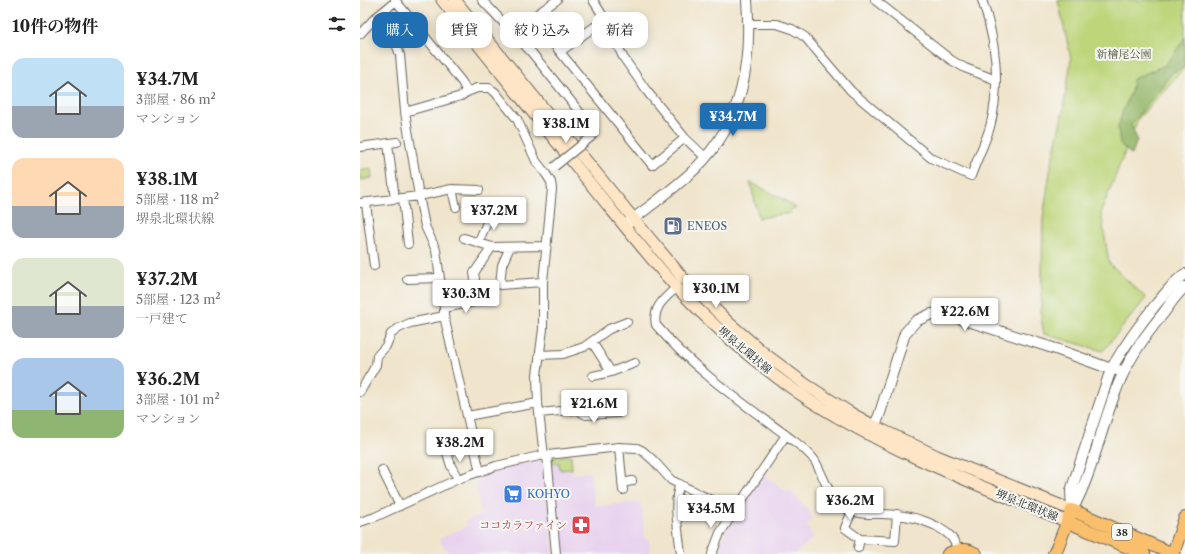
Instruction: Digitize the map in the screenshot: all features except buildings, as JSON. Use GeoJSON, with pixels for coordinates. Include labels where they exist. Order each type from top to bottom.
{"type":"FeatureCollection","features":[{"type":"Feature","properties":{"kind":"main road","name":"堺泉北環状線"},"geometry":{"type":"LineString","coordinates":[[442,0],[629,222],[682,277],[735,328],[765,354],[805,384],[849,412],[872,431]]}},
{"type":"Feature","properties":{"kind":"main road","name":"堺泉北環状線"},"geometry":{"type":"LineString","coordinates":[[455,0],[629,222],[677,288],[757,362],[797,392],[872,431],[937,456],[1070,516]]}},
{"type":"Feature","properties":{"kind":"main road"},"geometry":{"type":"LineString","coordinates":[[1054,554],[1070,516]]}},
{"type":"Feature","properties":{"kind":"main road","name":"38"},"geometry":{"type":"LineString","coordinates":[[1070,516],[1144,554]]}},
{"type":"Feature","properties":{"kind":"main road","name":"38"},"geometry":{"type":"LineString","coordinates":[[1070,516],[1173,554]]}},
{"type":"Feature","properties":{"kind":"main road"},"geometry":{"type":"LineString","coordinates":[[1173,554],[1185,518]]}},
{"type":"Feature","properties":{"kind":"main road"},"geometry":{"type":"LineString","coordinates":[[953,552],[969,550],[976,554]]}},
{"type":"Feature","properties":{"kind":"street"},"geometry":{"type":"LineString","coordinates":[[482,0],[532,53],[594,130],[591,137],[546,174]]}},
{"type":"Feature","properties":{"kind":"street"},"geometry":{"type":"LineString","coordinates":[[557,0],[537,14],[543,31],[652,165],[685,138]]}},
{"type":"Feature","properties":{"kind":"street"},"geometry":{"type":"LineString","coordinates":[[593,0],[600,12]]}},
{"type":"Feature","properties":{"kind":"street"},"geometry":{"type":"LineString","coordinates":[[629,222],[695,168],[717,142],[733,115],[745,75],[749,43],[748,0]]}},
{"type":"Feature","properties":{"kind":"street"},"geometry":{"type":"LineString","coordinates":[[876,0],[951,60],[965,68],[996,80]]}},
{"type":"Feature","properties":{"kind":"street"},"geometry":{"type":"LineString","coordinates":[[749,24],[777,24],[792,29],[805,38],[851,91],[931,158],[971,176],[990,126],[995,97],[995,47],[982,0]]}},
{"type":"Feature","properties":{"kind":"street"},"geometry":{"type":"LineString","coordinates":[[382,12],[395,1],[462,82],[467,92]]}},
{"type":"Feature","properties":{"kind":"street"},"geometry":{"type":"LineString","coordinates":[[360,34],[372,21]]}},
{"type":"Feature","properties":{"kind":"street"},"geometry":{"type":"LineString","coordinates":[[560,52],[592,28]]}},
{"type":"Feature","properties":{"kind":"street"},"geometry":{"type":"LineString","coordinates":[[397,48],[400,55],[405,112],[418,196],[425,226],[436,250],[444,312],[480,472]]}},
{"type":"Feature","properties":{"kind":"street"},"geometry":{"type":"LineString","coordinates":[[619,48],[623,57],[646,90],[685,138],[705,157]]}},
{"type":"Feature","properties":{"kind":"street"},"geometry":{"type":"LineString","coordinates":[[405,112],[461,96],[477,88],[489,88],[495,92],[517,119],[536,160],[551,182],[552,189],[543,282],[543,329],[537,375],[539,413],[556,554]]}},
{"type":"Feature","properties":{"kind":"street"},"geometry":{"type":"LineString","coordinates":[[360,147],[397,142]]}},
{"type":"Feature","properties":{"kind":"street"},"geometry":{"type":"LineString","coordinates":[[388,144],[408,244]]}},
{"type":"Feature","properties":{"kind":"street"},"geometry":{"type":"LineString","coordinates":[[452,189],[456,207]]}},
{"type":"Feature","properties":{"kind":"street"},"geometry":{"type":"LineString","coordinates":[[374,266],[376,246],[363,203],[399,199],[452,189],[480,190]]}},
{"type":"Feature","properties":{"kind":"street"},"geometry":{"type":"LineString","coordinates":[[478,243],[492,211]]}},
{"type":"Feature","properties":{"kind":"street"},"geometry":{"type":"LineString","coordinates":[[464,238],[492,247],[547,246]]}},
{"type":"Feature","properties":{"kind":"street"},"geometry":{"type":"LineString","coordinates":[[475,279],[474,273],[492,247]]}},
{"type":"Feature","properties":{"kind":"street"},"geometry":{"type":"LineString","coordinates":[[510,247],[502,265],[500,285],[543,282]]}},
{"type":"Feature","properties":{"kind":"street"},"geometry":{"type":"LineString","coordinates":[[1070,516],[1071,491],[1112,369],[1121,352],[1142,322],[1168,289],[1185,274]]}},
{"type":"Feature","properties":{"kind":"street"},"geometry":{"type":"LineString","coordinates":[[406,279],[440,278]]}},
{"type":"Feature","properties":{"kind":"street"},"geometry":{"type":"LineString","coordinates":[[1070,516],[1081,494],[1115,392],[1124,371],[1150,329],[1185,287]]}},
{"type":"Feature","properties":{"kind":"street"},"geometry":{"type":"LineString","coordinates":[[677,288],[661,302],[656,310],[656,325],[722,387],[807,450],[815,462],[832,496],[845,508],[852,511],[862,513],[897,514],[921,519],[947,532],[955,540],[953,552]]}},
{"type":"Feature","properties":{"kind":"street"},"geometry":{"type":"LineString","coordinates":[[360,392],[376,365],[377,356],[386,346],[391,334],[399,328],[410,323],[484,300]]}},
{"type":"Feature","properties":{"kind":"street"},"geometry":{"type":"LineString","coordinates":[[872,431],[879,416],[905,332],[916,321],[931,314],[946,314],[1056,349],[1112,369],[1124,371]]}},
{"type":"Feature","properties":{"kind":"street"},"geometry":{"type":"LineString","coordinates":[[539,355],[566,354],[584,347],[610,329],[627,322]]}},
{"type":"Feature","properties":{"kind":"street"},"geometry":{"type":"LineString","coordinates":[[592,342],[611,372]]}},
{"type":"Feature","properties":{"kind":"street"},"geometry":{"type":"LineString","coordinates":[[593,376],[611,372],[635,363]]}},
{"type":"Feature","properties":{"kind":"street"},"geometry":{"type":"LineString","coordinates":[[467,416],[538,403]]}},
{"type":"Feature","properties":{"kind":"street"},"geometry":{"type":"LineString","coordinates":[[539,413],[581,409],[586,415],[618,413]]}},
{"type":"Feature","properties":{"kind":"street"},"geometry":{"type":"LineString","coordinates":[[712,554],[720,533],[732,513],[786,435]]}},
{"type":"Feature","properties":{"kind":"street"},"geometry":{"type":"LineString","coordinates":[[360,522],[375,517],[458,479],[496,466],[545,455],[618,447],[637,448],[643,451],[654,460],[671,480],[725,507],[732,513]]}},
{"type":"Feature","properties":{"kind":"street"},"geometry":{"type":"LineString","coordinates":[[618,447],[623,486],[632,481]]}},
{"type":"Feature","properties":{"kind":"street"},"geometry":{"type":"LineString","coordinates":[[447,453],[451,466],[458,479]]}},
{"type":"Feature","properties":{"kind":"street"},"geometry":{"type":"LineString","coordinates":[[382,470],[400,506]]}},
{"type":"Feature","properties":{"kind":"street"},"geometry":{"type":"LineString","coordinates":[[680,484],[677,490],[676,502],[681,554]]}},
{"type":"Feature","properties":{"kind":"street"},"geometry":{"type":"LineString","coordinates":[[852,511],[845,528],[860,539],[895,541],[897,514]]}},
{"type":"Feature","properties":{"kind":"street"},"geometry":{"type":"LineString","coordinates":[[858,548],[860,539]]}},
{"type":"Feature","properties":{"kind":"shaded area","name":"KOHYO"},"geometry":{"type":"Polygon","coordinates":[[[542,459],[545,461],[553,554],[452,554],[446,551],[439,539],[467,526],[465,521],[481,515],[475,477],[495,470],[542,459]]]}},
{"type":"Feature","properties":{"kind":"shaded area"},"geometry":{"type":"Polygon","coordinates":[[[551,461],[559,463],[560,470],[572,469],[572,474],[590,472],[595,506],[641,502],[645,539],[649,539],[650,554],[560,554],[551,461]]]}},
{"type":"Feature","properties":{"kind":"shaded area"},"geometry":{"type":"Polygon","coordinates":[[[764,475],[786,491],[789,489],[810,512],[811,517],[807,526],[813,538],[795,554],[717,554],[727,529],[764,475]]]}},
{"type":"Feature","properties":{"kind":"green space","name":"新檜尾公園"},"geometry":{"type":"Polygon","coordinates":[[[1058,0],[1185,0],[1185,67],[1138,119],[1101,212],[1109,263],[1146,298],[1103,351],[1044,334],[1041,318],[1043,218],[1051,165],[1063,111],[1071,59],[1058,0]]]}},
{"type":"Feature","properties":{"kind":"green space"},"geometry":{"type":"Polygon","coordinates":[[[1185,37],[1185,67],[1173,72],[1131,125],[1137,139],[1132,155],[1120,144],[1118,128],[1122,113],[1131,92],[1133,79],[1165,65],[1185,37]]]}},
{"type":"Feature","properties":{"kind":"green space"},"geometry":{"type":"Polygon","coordinates":[[[371,168],[372,178],[360,180],[360,170],[371,168]]]}},
{"type":"Feature","properties":{"kind":"green space"},"geometry":{"type":"Polygon","coordinates":[[[750,182],[783,199],[796,208],[790,209],[791,213],[759,218],[750,182]]]}},
{"type":"Feature","properties":{"kind":"green space"},"geometry":{"type":"Polygon","coordinates":[[[571,455],[572,469],[560,470],[559,463],[553,463],[551,461],[553,457],[571,455]]]}},
{"type":"Feature","properties":{"kind":"place","name":"ENEOS"},"geometry":{"type":"Point","coordinates":[673,226]}},
{"type":"Feature","properties":{"kind":"place","name":"KOHYO"},"geometry":{"type":"Point","coordinates":[513,494]}},
{"type":"Feature","properties":{"kind":"place","name":"ココカラファイン"},"geometry":{"type":"Point","coordinates":[581,525]}}]}
